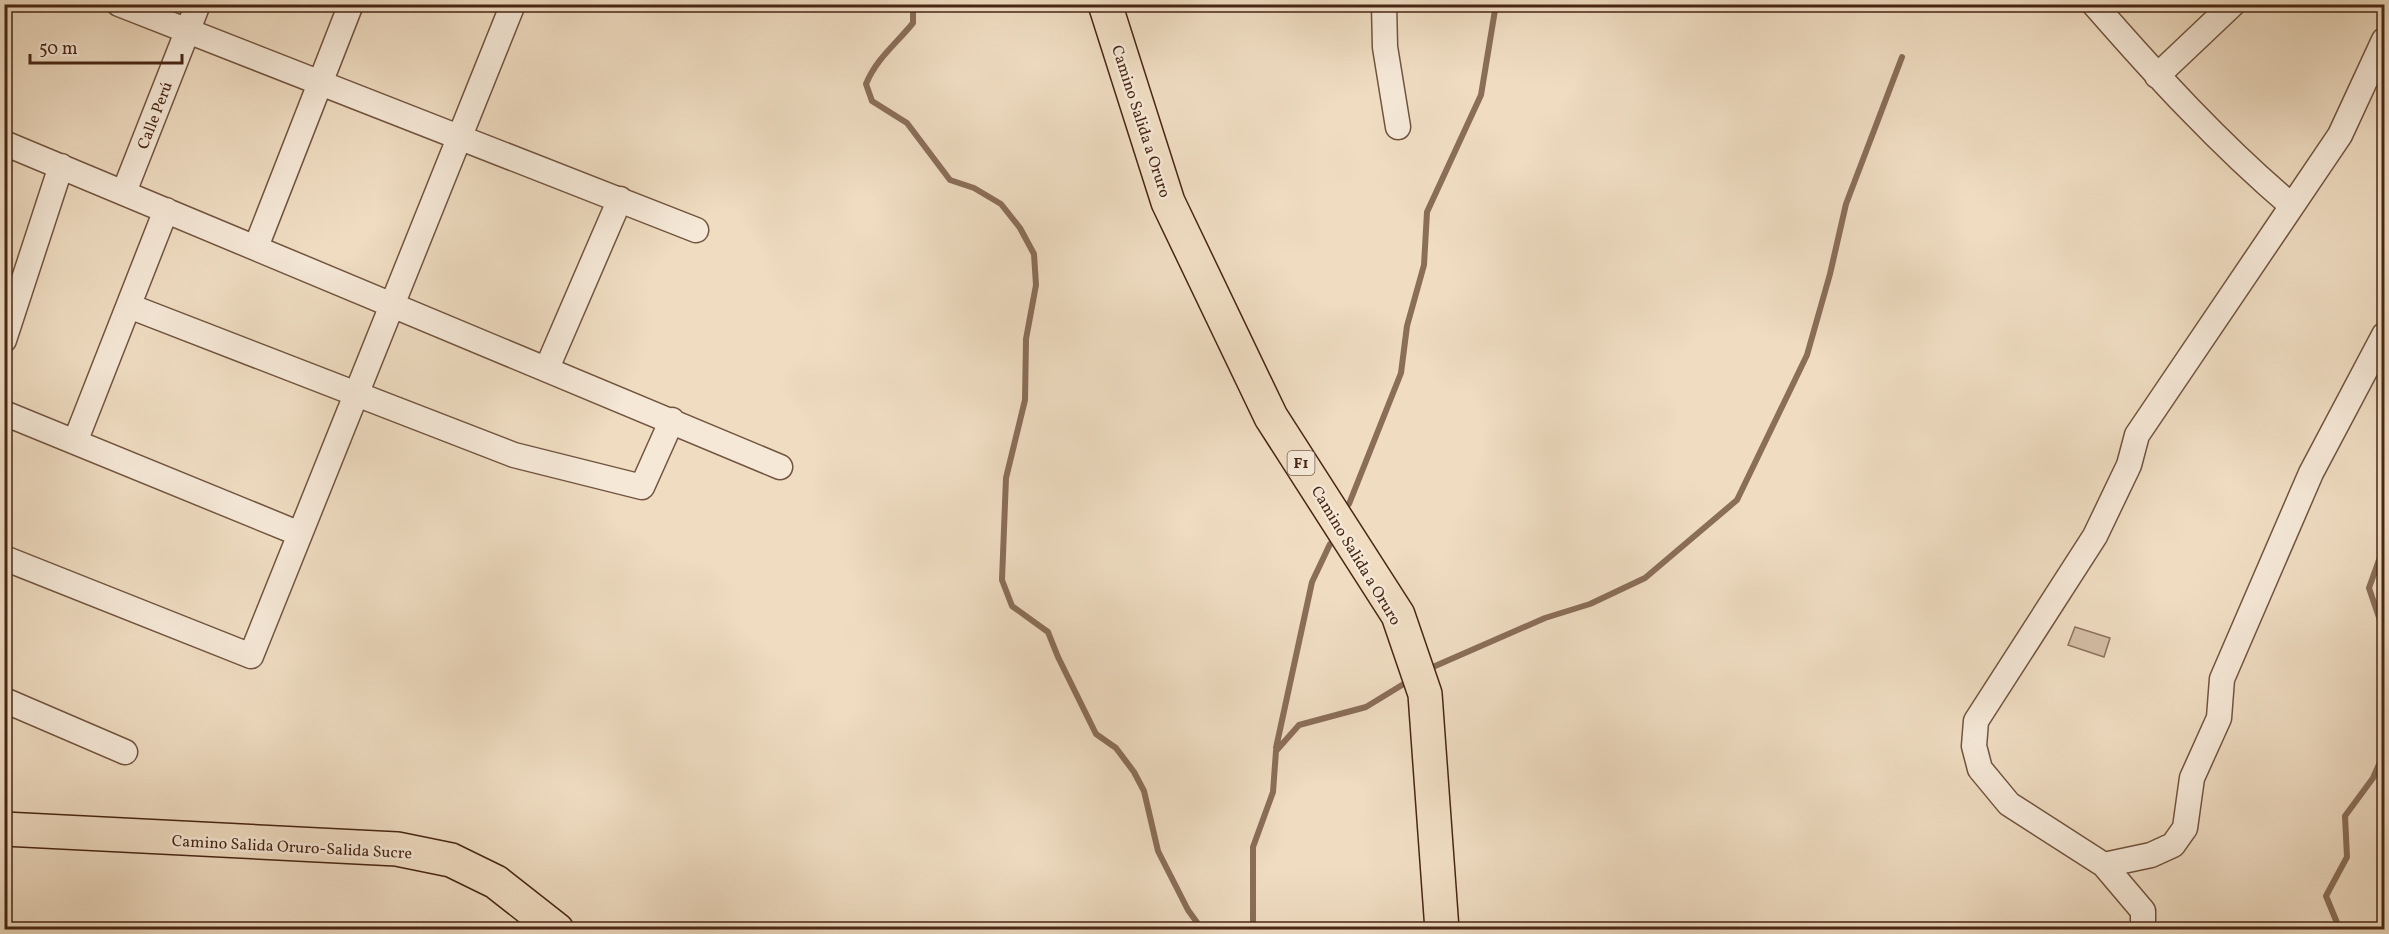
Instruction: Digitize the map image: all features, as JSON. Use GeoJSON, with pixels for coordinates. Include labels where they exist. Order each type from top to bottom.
{"type":"FeatureCollection","features":[{"type":"Feature","properties":{"kind":"main road","name":"Camino Salida a Oruro"},"geometry":{"type":"LineString","coordinates":[[1105,4],[1173,212],[1271,417],[1398,615],[1425,694],[1442,930]]}},
{"type":"Feature","properties":{"kind":"main road","name":"Camino Salida Oruro-Salida Sucre"},"geometry":{"type":"LineString","coordinates":[[4,829],[398,849],[451,860],[496,882],[557,930]]}},
{"type":"Feature","properties":{"kind":"street"},"geometry":{"type":"LineString","coordinates":[[119,4],[460,135],[696,230]]}},
{"type":"Feature","properties":{"kind":"street","name":"Calle Perú"},"geometry":{"type":"LineString","coordinates":[[124,192],[198,4]]}},
{"type":"Feature","properties":{"kind":"street"},"geometry":{"type":"LineString","coordinates":[[256,247],[351,4]]}},
{"type":"Feature","properties":{"kind":"street"},"geometry":{"type":"LineString","coordinates":[[4,558],[251,656],[513,4]]}},
{"type":"Feature","properties":{"kind":"street"},"geometry":{"type":"LineString","coordinates":[[1384,4],[1385,46],[1398,127]]}},
{"type":"Feature","properties":{"kind":"street"},"geometry":{"type":"LineString","coordinates":[[2094,4],[2157,76],[2259,178],[2292,206]]}},
{"type":"Feature","properties":{"kind":"street"},"geometry":{"type":"LineString","coordinates":[[2157,76],[2233,4]]}},
{"type":"Feature","properties":{"kind":"street"},"geometry":{"type":"LineString","coordinates":[[2143,930],[2143,911],[2104,865],[2009,804],[1980,769],[1974,746],[1976,721],[2095,536],[2129,465],[2137,435],[2340,135],[2385,40]]}},
{"type":"Feature","properties":{"kind":"street"},"geometry":{"type":"LineString","coordinates":[[4,143],[780,467]]}},
{"type":"Feature","properties":{"kind":"street"},"geometry":{"type":"LineString","coordinates":[[4,340],[61,166]]}},
{"type":"Feature","properties":{"kind":"street"},"geometry":{"type":"LineString","coordinates":[[547,368],[620,199]]}},
{"type":"Feature","properties":{"kind":"street"},"geometry":{"type":"LineString","coordinates":[[75,442],[166,210]]}},
{"type":"Feature","properties":{"kind":"street"},"geometry":{"type":"LineString","coordinates":[[129,306],[514,455],[642,488],[672,420]]}},
{"type":"Feature","properties":{"kind":"street"},"geometry":{"type":"LineString","coordinates":[[2104,865],[2151,855],[2173,845],[2185,828],[2192,778],[2219,718],[2222,679],[2311,473],[2385,335]]}},
{"type":"Feature","properties":{"kind":"street"},"geometry":{"type":"LineString","coordinates":[[4,413],[300,534]]}},
{"type":"Feature","properties":{"kind":"street"},"geometry":{"type":"LineString","coordinates":[[4,700],[125,752]]}},
{"type":"Feature","properties":{"kind":"shaded area"},"geometry":{"type":"Polygon","coordinates":[[[2075,627],[2110,638],[2104,657],[2068,645],[2075,627]]]}},
{"type":"Feature","properties":{"kind":"waterway"},"geometry":{"type":"LineString","coordinates":[[913,4],[913,23],[881,59],[866,84],[872,101],[907,123],[950,180],[974,188],[1001,204],[1020,228],[1034,254],[1036,285],[1026,339],[1025,400],[1006,478],[1002,580],[1012,606],[1048,632],[1096,734],[1116,748],[1134,772],[1144,791],[1158,851],[1188,910],[1201,928],[1206,930]]}},
{"type":"Feature","properties":{"kind":"waterway"},"geometry":{"type":"LineString","coordinates":[[1349,504],[1401,373],[1407,326],[1424,265],[1427,212],[1481,95],[1496,4]]}},
{"type":"Feature","properties":{"kind":"waterway"},"geometry":{"type":"LineString","coordinates":[[1426,670],[1545,618],[1590,604],[1645,578],[1737,500],[1807,355],[1830,274],[1846,204],[1902,57]]}},
{"type":"Feature","properties":{"kind":"waterway"},"geometry":{"type":"LineString","coordinates":[[1276,748],[1312,582],[1330,544]]}},
{"type":"Feature","properties":{"kind":"waterway"},"geometry":{"type":"LineString","coordinates":[[2384,546],[2369,588],[2384,632]]}},
{"type":"Feature","properties":{"kind":"waterway"},"geometry":{"type":"LineString","coordinates":[[1253,927],[1253,847],[1273,792],[1276,751],[1299,725],[1366,707],[1402,685]]}},
{"type":"Feature","properties":{"kind":"waterway"},"geometry":{"type":"LineString","coordinates":[[2340,930],[2326,896],[2347,857],[2345,816],[2373,778],[2384,753]]}},
{"type":"Feature","properties":{"kind":"waterway"},"geometry":{"type":"LineString","coordinates":[[1235,930],[1253,927],[1258,930]]}}]}
